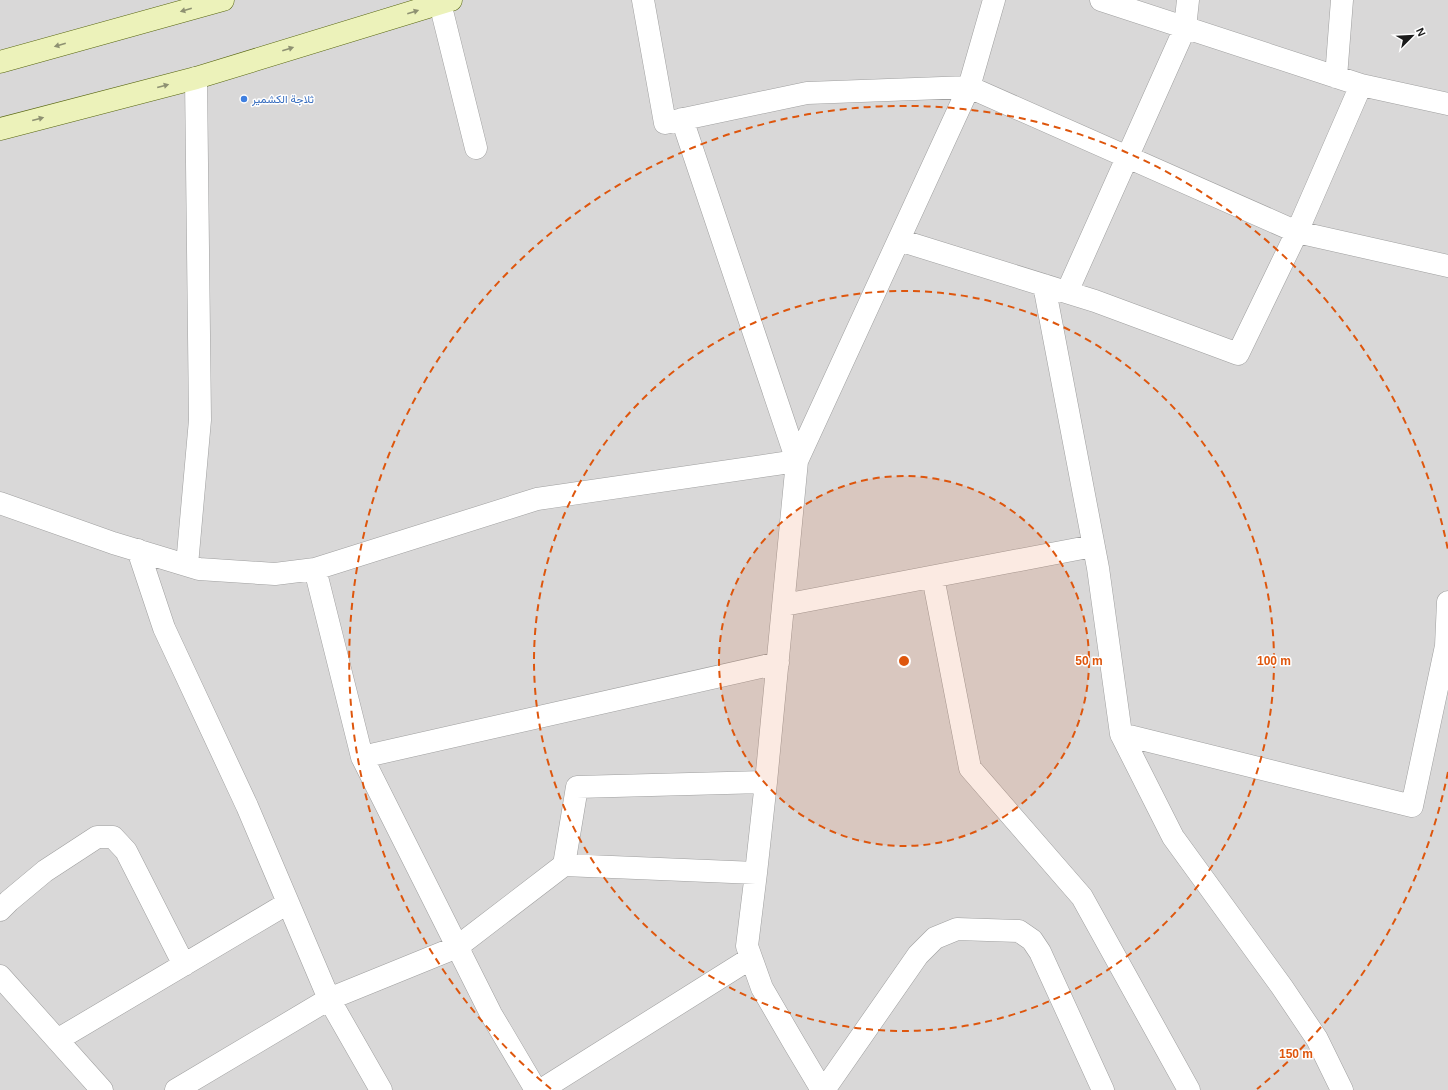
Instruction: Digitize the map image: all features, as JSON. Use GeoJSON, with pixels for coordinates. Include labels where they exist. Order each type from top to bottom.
{"type":"FeatureCollection","features":[{"type":"Feature","properties":{"kind":"street"},"geometry":{"type":"LineString","coordinates":[[0,62],[223,0]]}},
{"type":"Feature","properties":{"kind":"street"},"geometry":{"type":"LineString","coordinates":[[643,0],[665,123],[807,93],[969,87],[1297,232],[1448,266]]}},
{"type":"Feature","properties":{"kind":"street"},"geometry":{"type":"LineString","coordinates":[[994,0],[969,87],[797,461],[766,782],[747,946],[762,988],[823,1090],[918,956],[935,938],[957,929],[1019,931],[1032,940],[1040,952],[1103,1090]]}},
{"type":"Feature","properties":{"kind":"street"},"geometry":{"type":"LineString","coordinates":[[1100,0],[1361,85],[1448,104]]}},
{"type":"Feature","properties":{"kind":"street"},"geometry":{"type":"LineString","coordinates":[[1067,292],[1185,28],[1188,0]]}},
{"type":"Feature","properties":{"kind":"street"},"geometry":{"type":"LineString","coordinates":[[1336,77],[1342,0]]}},
{"type":"Feature","properties":{"kind":"street"},"geometry":{"type":"LineString","coordinates":[[0,129],[196,78],[446,2],[476,148]]}},
{"type":"Feature","properties":{"kind":"street"},"geometry":{"type":"LineString","coordinates":[[187,565],[200,420],[196,78]]}},
{"type":"Feature","properties":{"kind":"street"},"geometry":{"type":"LineString","coordinates":[[899,240],[1095,301],[1238,354],[1297,232],[1361,85]]}},
{"type":"Feature","properties":{"kind":"street"},"geometry":{"type":"LineString","coordinates":[[682,119],[797,461]]}},
{"type":"Feature","properties":{"kind":"street"},"geometry":{"type":"LineString","coordinates":[[1044,285],[1094,546],[1121,734],[1173,837],[1282,987],[1316,1039],[1342,1090]]}},
{"type":"Feature","properties":{"kind":"street"},"geometry":{"type":"LineString","coordinates":[[0,503],[187,565],[199,568],[275,574],[315,569],[537,499],[797,461]]}},
{"type":"Feature","properties":{"kind":"street"},"geometry":{"type":"LineString","coordinates":[[784,605],[1094,546]]}},
{"type":"Feature","properties":{"kind":"street"},"geometry":{"type":"LineString","coordinates":[[138,550],[164,628],[247,806],[329,998],[381,1090]]}},
{"type":"Feature","properties":{"kind":"street"},"geometry":{"type":"LineString","coordinates":[[315,569],[362,757],[491,1014],[536,1090]]}},
{"type":"Feature","properties":{"kind":"street"},"geometry":{"type":"LineString","coordinates":[[933,577],[970,768],[1082,897],[1189,1090]]}},
{"type":"Feature","properties":{"kind":"street"},"geometry":{"type":"LineString","coordinates":[[1121,734],[1412,806],[1439,715],[1446,646],[1448,602]]}},
{"type":"Feature","properties":{"kind":"street"},"geometry":{"type":"LineString","coordinates":[[362,757],[778,662]]}},
{"type":"Feature","properties":{"kind":"street"},"geometry":{"type":"LineString","coordinates":[[564,865],[577,787],[766,782]]}},
{"type":"Feature","properties":{"kind":"street"},"geometry":{"type":"LineString","coordinates":[[0,910],[45,871],[97,837],[113,838],[126,851],[184,965]]}},
{"type":"Feature","properties":{"kind":"street"},"geometry":{"type":"LineString","coordinates":[[176,1090],[329,998],[457,947],[564,865],[756,873]]}},
{"type":"Feature","properties":{"kind":"street"},"geometry":{"type":"LineString","coordinates":[[57,1040],[288,903]]}},
{"type":"Feature","properties":{"kind":"street"},"geometry":{"type":"LineString","coordinates":[[541,1090],[751,958]]}},
{"type":"Feature","properties":{"kind":"street"},"geometry":{"type":"LineString","coordinates":[[0,976],[102,1090]]}},
{"type":"Feature","properties":{"kind":"shaded area"},"geometry":{"type":"Polygon","coordinates":[[[0,0],[1448,0],[1448,1090],[0,1090],[0,0]]]}},
{"type":"Feature","properties":{"kind":"place","name":"ثلاجة الكشمير"},"geometry":{"type":"Point","coordinates":[244,99]}}]}
